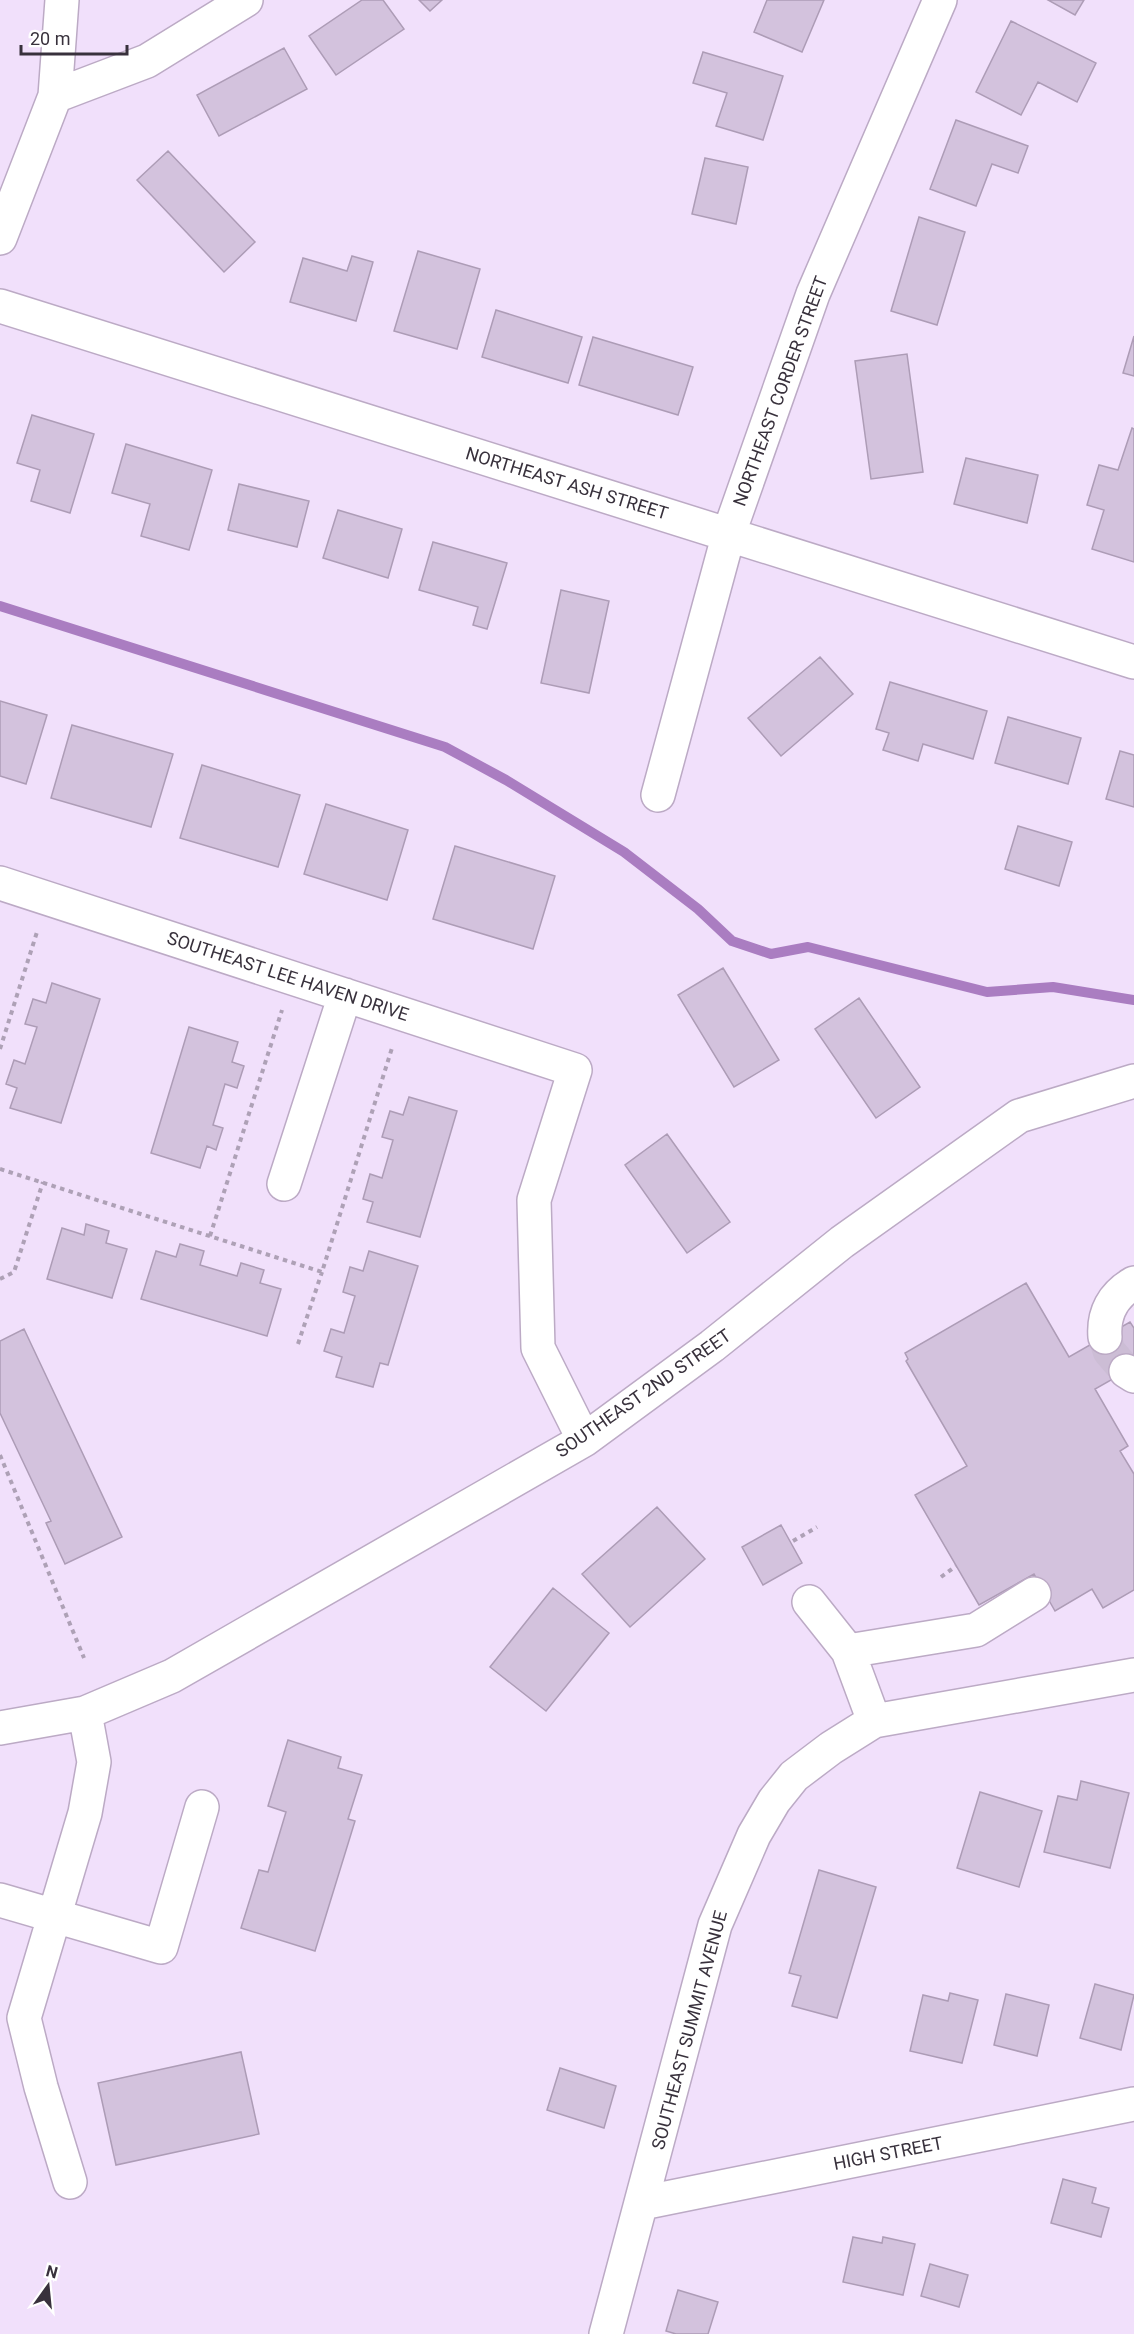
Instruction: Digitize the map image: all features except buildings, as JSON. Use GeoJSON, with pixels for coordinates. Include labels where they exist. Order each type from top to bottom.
{"type":"FeatureCollection","features":[{"type":"Feature","properties":{"kind":"street"},"geometry":{"type":"LineString","coordinates":[[0,238],[55,96],[62,0]]}},
{"type":"Feature","properties":{"kind":"street"},"geometry":{"type":"LineString","coordinates":[[55,96],[147,61],[246,0]]}},
{"type":"Feature","properties":{"kind":"street","name":"NORTHEAST CORDER STREET"},"geometry":{"type":"LineString","coordinates":[[658,795],[729,533],[813,294],[940,0]]}},
{"type":"Feature","properties":{"kind":"street","name":"NORTHEAST ASH STREET"},"geometry":{"type":"LineString","coordinates":[[0,306],[1134,662]]}},
{"type":"Feature","properties":{"kind":"street","name":"SOUTHEAST LEE HAVEN DRIVE"},"geometry":{"type":"LineString","coordinates":[[0,883],[575,1070],[534,1200],[538,1348],[584,1440]]}},
{"type":"Feature","properties":{"kind":"street"},"geometry":{"type":"LineString","coordinates":[[284,1184],[345,995]]}},
{"type":"Feature","properties":{"kind":"street","name":"SOUTHEAST 2ND STREET"},"geometry":{"type":"LineString","coordinates":[[1,1720],[85,1713],[172,1676],[584,1440],[712,1346],[842,1242],[1019,1116],[1134,1081]]}},
{"type":"Feature","properties":{"kind":"street"},"geometry":{"type":"LineString","coordinates":[[1105,1337],[1106,1317],[1110,1306],[1117,1296],[1134,1283]]}},
{"type":"Feature","properties":{"kind":"street"},"geometry":{"type":"LineString","coordinates":[[848,1651],[976,1630],[1034,1594]]}},
{"type":"Feature","properties":{"kind":"street"},"geometry":{"type":"LineString","coordinates":[[809,1602],[848,1651],[874,1721]]}},
{"type":"Feature","properties":{"kind":"street","name":"SOUTHEAST SUMMIT AVENUE"},"geometry":{"type":"LineString","coordinates":[[606,2334],[715,1925],[754,1835],[774,1801],[794,1776],[831,1748],[874,1721],[1134,1675]]}},
{"type":"Feature","properties":{"kind":"street"},"geometry":{"type":"LineString","coordinates":[[70,2182],[41,2087],[24,2018],[85,1813],[94,1762],[85,1713]]}},
{"type":"Feature","properties":{"kind":"street"},"geometry":{"type":"LineString","coordinates":[[0,1900],[161,1947],[202,1807]]}},
{"type":"Feature","properties":{"kind":"street","name":"HIGH STREET"},"geometry":{"type":"LineString","coordinates":[[642,2203],[1134,2104]]}},
{"type":"Feature","properties":{"kind":"path"},"geometry":{"type":"LineString","coordinates":[[0,1049],[39,926]]}},
{"type":"Feature","properties":{"kind":"path"},"geometry":{"type":"LineString","coordinates":[[210,1236],[284,1004]]}},
{"type":"Feature","properties":{"kind":"path"},"geometry":{"type":"LineString","coordinates":[[298,1344],[395,1039]]}},
{"type":"Feature","properties":{"kind":"path"},"geometry":{"type":"LineString","coordinates":[[0,1169],[321,1272]]}},
{"type":"Feature","properties":{"kind":"path"},"geometry":{"type":"LineString","coordinates":[[0,1279],[14,1272],[44,1182]]}},
{"type":"Feature","properties":{"kind":"path"},"geometry":{"type":"LineString","coordinates":[[0,1455],[84,1658]]}},
{"type":"Feature","properties":{"kind":"path"},"geometry":{"type":"LineString","coordinates":[[793,1541],[817,1527]]}},
{"type":"Feature","properties":{"kind":"path"},"geometry":{"type":"LineString","coordinates":[[942,1577],[956,1566]]}},
{"type":"Feature","properties":{"kind":"waterway"},"geometry":{"type":"LineString","coordinates":[[0,606],[445,747],[506,780],[624,852],[698,909],[732,941],[771,954],[808,947],[987,992],[1053,987],[1134,1000]]}},
{"type":"Feature","properties":{"kind":"tunnel"},"geometry":{"type":"LineString","coordinates":[[1105,1337],[1109,1351],[1126,1371]]}}]}
